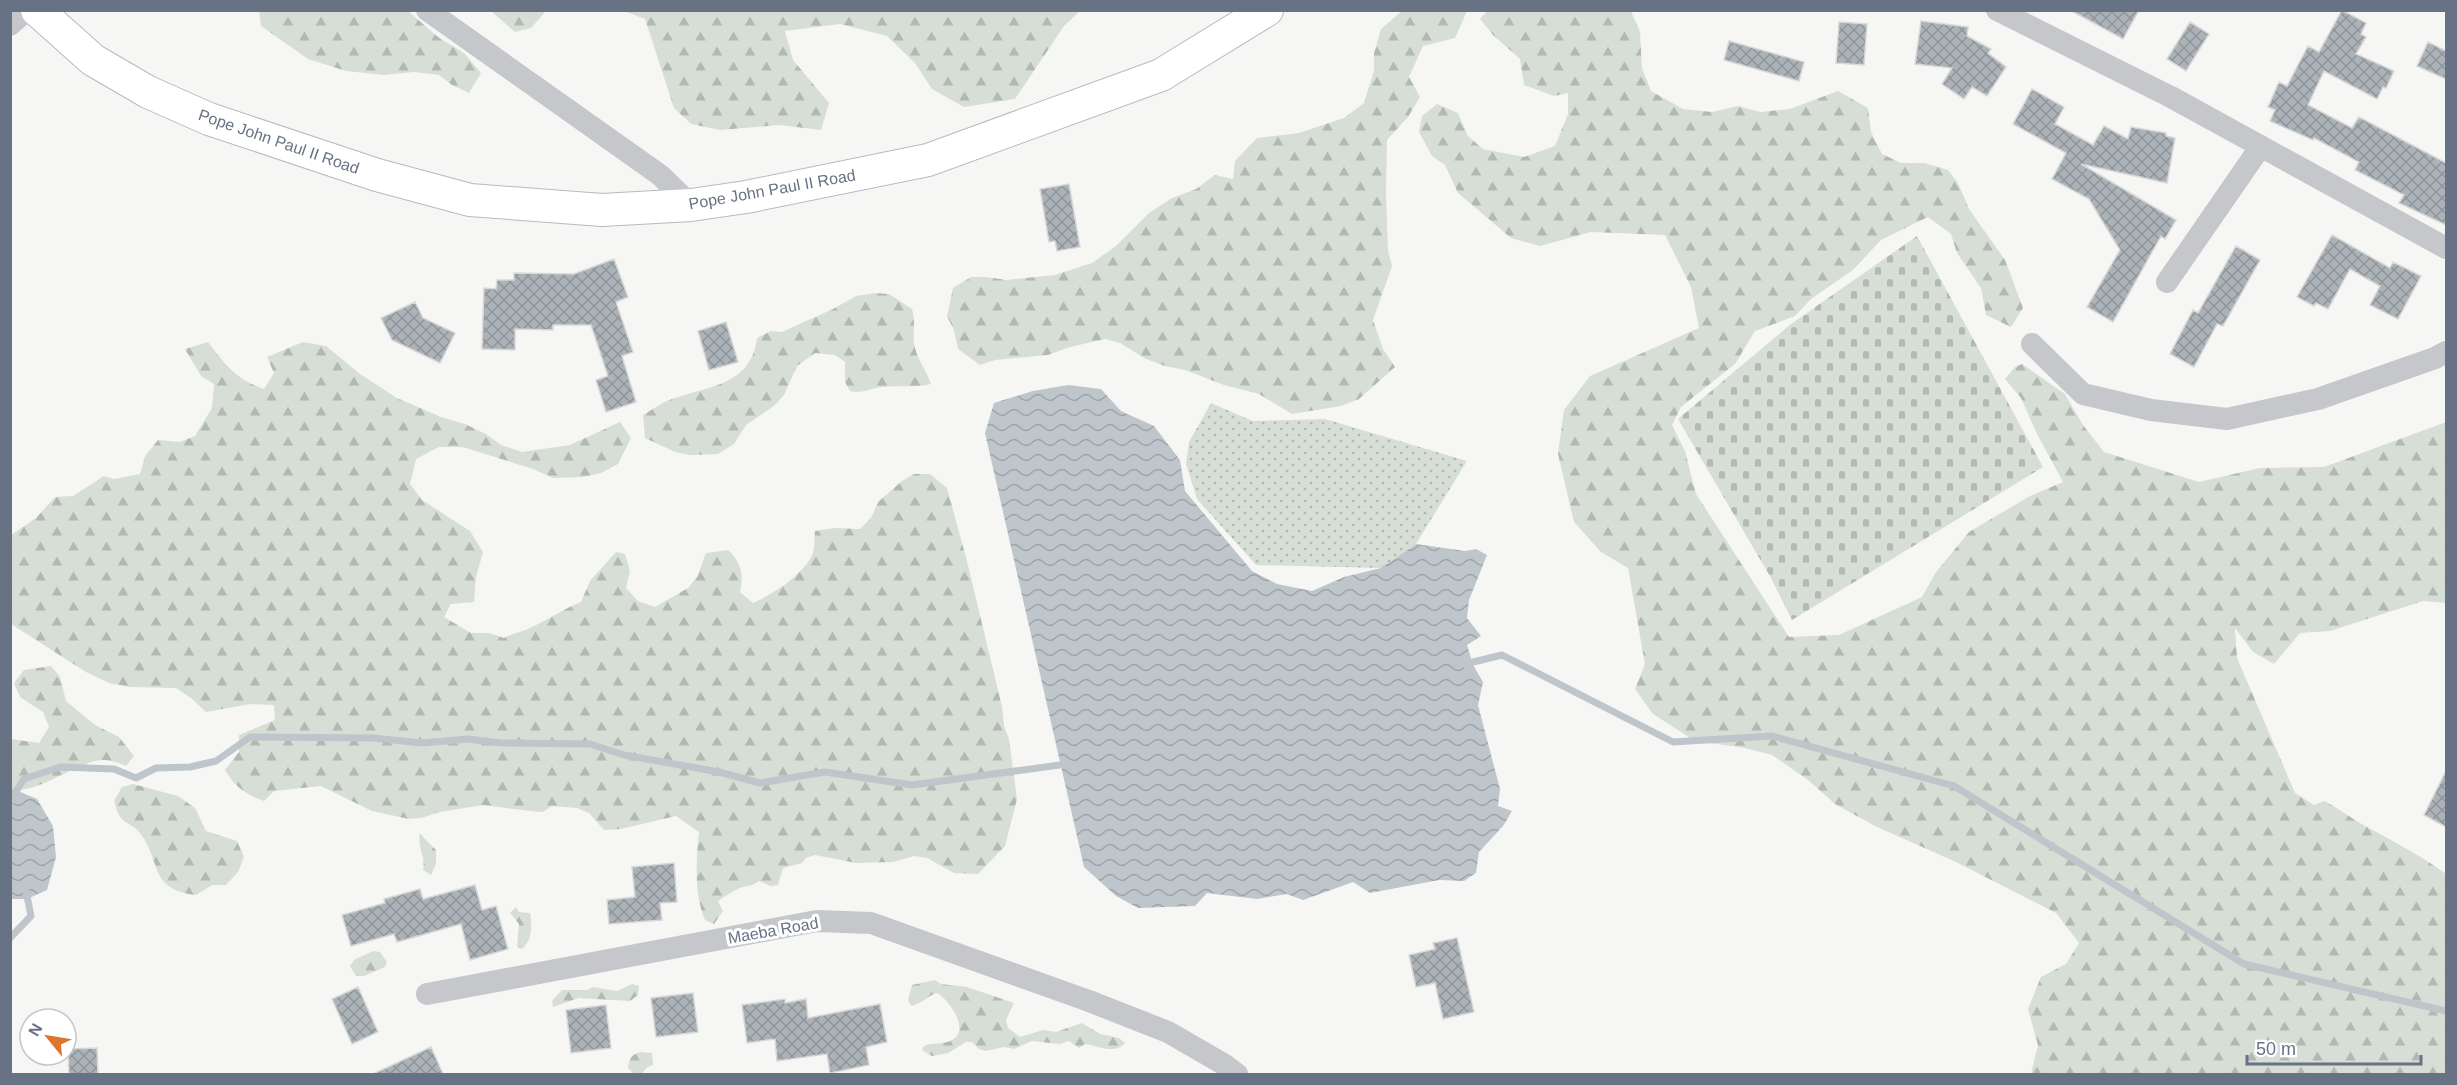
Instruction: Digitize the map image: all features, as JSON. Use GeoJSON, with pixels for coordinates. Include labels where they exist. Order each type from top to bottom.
{"type":"FeatureCollection","features":[{"type":"Feature","properties":{"kind":"main road","name":"Pope John Paul II Road"},"geometry":{"type":"LineString","coordinates":[[37,10],[93,60],[148,92],[209,119],[377,175],[470,200],[602,210],[691,205],[746,197],[928,160],[1161,75],[1267,10]]}},
{"type":"Feature","properties":{"kind":"street"},"geometry":{"type":"LineString","coordinates":[[10,25],[27,10]]}},
{"type":"Feature","properties":{"kind":"street"},"geometry":{"type":"LineString","coordinates":[[427,10],[660,175],[691,205]]}},
{"type":"Feature","properties":{"kind":"street"},"geometry":{"type":"LineString","coordinates":[[1997,10],[2172,97],[2446,248]]}},
{"type":"Feature","properties":{"kind":"street"},"geometry":{"type":"LineString","coordinates":[[2167,282],[2261,146]]}},
{"type":"Feature","properties":{"kind":"street"},"geometry":{"type":"LineString","coordinates":[[2032,344],[2083,394],[2151,410],[2227,419],[2318,399],[2435,358],[2446,352]]}},
{"type":"Feature","properties":{"kind":"street","name":"Maeba Road"},"geometry":{"type":"LineString","coordinates":[[427,994],[817,921],[871,923],[1168,1032],[1237,1074]]}},
{"type":"Feature","properties":{"kind":"green space"},"geometry":{"type":"Polygon","coordinates":[[[1403,10],[1467,11],[1455,38],[1423,46],[1409,77],[1420,97],[1408,117],[1387,140],[1388,251],[1392,266],[1373,320],[1383,349],[1395,367],[1359,399],[1341,406],[1292,414],[1259,394],[1224,385],[1185,370],[1165,366],[1146,359],[1120,343],[1105,339],[1048,355],[995,360],[980,365],[958,349],[954,330],[947,316],[953,288],[971,277],[1007,280],[1055,275],[1092,263],[1116,246],[1149,213],[1172,198],[1196,189],[1215,175],[1233,179],[1235,161],[1257,138],[1299,133],[1344,118],[1364,103],[1374,71],[1374,53],[1381,29],[1403,10]]]}},
{"type":"Feature","properties":{"kind":"green space"},"geometry":{"type":"Polygon","coordinates":[[[259,11],[408,11],[438,37],[464,53],[481,73],[469,93],[452,85],[439,75],[414,72],[384,75],[346,71],[308,59],[261,26],[259,11]]]}},
{"type":"Feature","properties":{"kind":"green space"},"geometry":{"type":"Polygon","coordinates":[[[491,11],[546,11],[531,28],[515,32],[491,11]]]}},
{"type":"Feature","properties":{"kind":"green space"},"geometry":{"type":"Polygon","coordinates":[[[624,11],[1080,11],[1064,26],[1015,99],[964,107],[932,89],[915,63],[887,36],[840,24],[785,31],[793,60],[829,103],[821,130],[779,125],[720,130],[691,124],[674,108],[645,19],[624,11]]]}},
{"type":"Feature","properties":{"kind":"green space"},"geometry":{"type":"Polygon","coordinates":[[[1487,11],[1631,11],[1640,32],[1642,68],[1651,91],[1683,109],[1712,112],[1738,106],[1760,112],[1790,109],[1838,91],[1868,108],[1871,132],[1882,154],[1901,163],[1925,163],[1948,170],[1958,183],[1969,209],[2005,260],[2023,308],[2011,327],[1986,315],[1981,288],[1957,253],[1951,234],[1928,217],[1881,240],[1853,270],[1811,299],[1795,316],[1755,331],[1735,364],[1681,407],[1672,425],[1685,451],[1696,494],[1789,637],[1839,635],[1922,597],[1936,572],[1969,532],[2030,496],[2063,482],[2021,398],[2005,379],[2015,367],[2022,364],[2065,394],[2083,425],[2104,452],[2199,482],[2260,468],[2324,467],[2446,422],[2446,603],[2423,601],[2330,631],[2300,633],[2274,664],[2253,652],[2235,628],[2237,658],[2295,793],[2314,805],[2324,801],[2329,803],[2446,874],[2446,1074],[2031,1074],[2038,1045],[2028,1009],[2041,977],[2066,964],[2079,943],[2056,913],[1956,862],[1875,826],[1835,804],[1808,780],[1772,755],[1745,748],[1695,741],[1653,714],[1635,689],[1645,664],[1628,568],[1601,552],[1574,522],[1558,454],[1564,410],[1590,376],[1699,328],[1691,287],[1665,235],[1591,232],[1540,246],[1511,238],[1458,193],[1445,165],[1432,156],[1419,132],[1422,116],[1437,104],[1458,113],[1468,136],[1483,149],[1524,157],[1555,146],[1568,114],[1568,93],[1554,96],[1524,85],[1520,59],[1493,35],[1480,19],[1487,11]]]}},
{"type":"Feature","properties":{"kind":"green space"},"geometry":{"type":"Polygon","coordinates":[[[1917,236],[2043,467],[1792,620],[1771,578],[1678,419],[1791,324],[1917,236]]]}},
{"type":"Feature","properties":{"kind":"green space"},"geometry":{"type":"Polygon","coordinates":[[[875,293],[889,294],[912,309],[915,348],[931,384],[850,391],[845,382],[845,362],[835,355],[815,353],[797,366],[784,395],[774,406],[746,425],[734,444],[718,454],[690,455],[675,452],[645,438],[643,415],[667,401],[724,383],[736,376],[746,367],[753,354],[757,338],[771,331],[782,332],[856,296],[875,293]]]}},
{"type":"Feature","properties":{"kind":"green space"},"geometry":{"type":"Polygon","coordinates":[[[208,342],[238,376],[264,389],[274,373],[267,357],[303,342],[326,346],[360,374],[397,398],[441,417],[465,424],[486,434],[501,445],[522,452],[570,445],[620,422],[631,438],[618,464],[601,473],[584,477],[553,478],[533,469],[463,447],[439,447],[416,459],[410,484],[422,500],[470,531],[483,552],[476,577],[474,602],[451,604],[444,617],[471,633],[489,633],[504,638],[529,629],[581,602],[590,581],[616,552],[625,554],[630,571],[626,588],[638,601],[655,607],[688,588],[697,577],[706,553],[728,550],[736,559],[740,569],[742,580],[740,592],[753,603],[778,590],[802,570],[813,553],[815,531],[835,528],[860,529],[871,518],[878,502],[902,481],[914,474],[930,474],[947,488],[967,561],[1002,707],[1004,726],[1009,739],[1017,799],[1005,846],[978,874],[954,873],[927,858],[914,856],[893,862],[856,863],[815,855],[806,858],[802,863],[783,868],[778,885],[771,886],[759,881],[737,889],[718,901],[723,911],[714,924],[705,920],[697,888],[699,832],[676,816],[621,829],[604,830],[589,813],[577,808],[552,806],[543,812],[483,805],[409,819],[372,811],[321,786],[274,791],[264,801],[246,793],[225,770],[239,752],[239,735],[275,720],[274,705],[251,704],[206,712],[176,688],[130,687],[109,683],[86,672],[11,624],[11,535],[36,518],[55,497],[73,496],[104,476],[114,479],[140,474],[145,456],[158,440],[180,442],[195,436],[212,408],[214,384],[201,376],[185,349],[208,342]]]}},
{"type":"Feature","properties":{"kind":"green space"},"geometry":{"type":"Polygon","coordinates":[[[1211,403],[1253,421],[1325,419],[1467,461],[1416,544],[1381,568],[1256,565],[1197,499],[1186,464],[1189,442],[1211,403]]]}},
{"type":"Feature","properties":{"kind":"green space"},"geometry":{"type":"Polygon","coordinates":[[[51,666],[60,677],[66,701],[95,725],[119,737],[134,756],[126,766],[103,760],[81,766],[31,788],[20,790],[11,788],[11,739],[39,743],[49,727],[43,712],[20,697],[14,683],[24,670],[51,666]]]}},
{"type":"Feature","properties":{"kind":"green space"},"geometry":{"type":"Polygon","coordinates":[[[133,784],[178,796],[195,808],[206,831],[237,841],[244,857],[238,872],[226,885],[212,885],[196,895],[180,892],[163,880],[146,843],[137,830],[120,816],[114,801],[122,787],[133,784]]]}},
{"type":"Feature","properties":{"kind":"green space"},"geometry":{"type":"Polygon","coordinates":[[[420,834],[436,850],[436,864],[431,875],[423,870],[420,834]]]}},
{"type":"Feature","properties":{"kind":"green space"},"geometry":{"type":"Polygon","coordinates":[[[516,907],[519,912],[530,913],[530,937],[522,949],[517,947],[519,924],[510,913],[516,907]]]}},
{"type":"Feature","properties":{"kind":"green space"},"geometry":{"type":"Polygon","coordinates":[[[373,951],[380,952],[387,962],[385,967],[364,976],[356,976],[350,966],[354,960],[373,951]]]}},
{"type":"Feature","properties":{"kind":"green space"},"geometry":{"type":"Polygon","coordinates":[[[935,980],[941,984],[967,987],[1014,1003],[1006,1020],[1008,1028],[1020,1037],[1043,1030],[1056,1032],[1082,1023],[1100,1034],[1119,1038],[1125,1043],[1121,1047],[1106,1049],[1085,1044],[1079,1048],[1069,1041],[1060,1044],[1032,1041],[1014,1049],[1004,1047],[986,1051],[979,1049],[972,1042],[966,1042],[948,1053],[932,1056],[922,1050],[924,1046],[952,1040],[959,1029],[956,1015],[937,993],[911,1006],[908,1000],[912,985],[935,980]]]}},
{"type":"Feature","properties":{"kind":"green space"},"geometry":{"type":"Polygon","coordinates":[[[632,984],[639,986],[638,995],[630,1001],[579,998],[553,1007],[552,1001],[562,990],[587,990],[593,987],[617,991],[632,984]]]}},
{"type":"Feature","properties":{"kind":"green space"},"geometry":{"type":"Polygon","coordinates":[[[640,1052],[652,1053],[653,1065],[646,1068],[642,1074],[634,1074],[628,1068],[629,1062],[640,1052]]]}},
{"type":"Feature","properties":{"kind":"water"},"geometry":{"type":"Polygon","coordinates":[[[1068,385],[1101,389],[1121,411],[1154,426],[1180,460],[1185,491],[1252,571],[1277,584],[1312,591],[1344,577],[1381,568],[1416,544],[1465,551],[1476,549],[1487,555],[1469,600],[1467,618],[1481,636],[1467,645],[1473,665],[1483,682],[1478,705],[1500,789],[1498,806],[1512,811],[1503,826],[1479,852],[1476,873],[1464,881],[1439,880],[1370,893],[1353,882],[1303,900],[1287,894],[1257,899],[1207,893],[1195,906],[1138,908],[1116,896],[1084,867],[985,433],[994,403],[1033,391],[1068,385]]]}},
{"type":"Feature","properties":{"kind":"water"},"geometry":{"type":"Polygon","coordinates":[[[11,788],[37,799],[53,826],[56,857],[47,890],[27,899],[11,899],[11,788]]]}},
{"type":"Feature","properties":{"kind":"building"},"geometry":{"type":"Polygon","coordinates":[[[2070,10],[2139,10],[2123,39],[2070,10]]]}},
{"type":"Feature","properties":{"kind":"building"},"geometry":{"type":"Polygon","coordinates":[[[2342,10],[2366,23],[2361,34],[2366,37],[2356,54],[2394,71],[2386,88],[2383,87],[2377,99],[2324,71],[2308,105],[2352,128],[2359,117],[2446,163],[2446,225],[2399,203],[2404,195],[2355,170],[2359,162],[2314,138],[2313,140],[2270,121],[2275,110],[2268,107],[2279,82],[2287,86],[2308,46],[2319,52],[2342,10]]]}},
{"type":"Feature","properties":{"kind":"building"},"geometry":{"type":"Polygon","coordinates":[[[1921,21],[1968,27],[1967,36],[1991,49],[1988,53],[2006,67],[1987,96],[1972,87],[1964,99],[1942,84],[1952,68],[1915,64],[1921,21]]]}},
{"type":"Feature","properties":{"kind":"building"},"geometry":{"type":"Polygon","coordinates":[[[1839,22],[1867,24],[1864,65],[1836,63],[1839,22]]]}},
{"type":"Feature","properties":{"kind":"building"},"geometry":{"type":"Polygon","coordinates":[[[2190,22],[2209,34],[2186,71],[2167,59],[2190,22]]]}},
{"type":"Feature","properties":{"kind":"building"},"geometry":{"type":"Polygon","coordinates":[[[1729,41],[1804,62],[1799,81],[1724,60],[1729,41]]]}},
{"type":"Feature","properties":{"kind":"building"},"geometry":{"type":"Polygon","coordinates":[[[2428,42],[2446,51],[2446,79],[2417,66],[2428,42]]]}},
{"type":"Feature","properties":{"kind":"building"},"geometry":{"type":"Polygon","coordinates":[[[2032,89],[2064,107],[2055,124],[2093,145],[2104,126],[2128,139],[2131,127],[2166,133],[2166,136],[2175,138],[2167,183],[2081,164],[2176,220],[2165,239],[2161,236],[2113,322],[2087,307],[2120,250],[2089,199],[2052,179],[2066,153],[2013,124],[2032,89]]]}},
{"type":"Feature","properties":{"kind":"building"},"geometry":{"type":"Polygon","coordinates":[[[1069,184],[1080,247],[1057,251],[1055,241],[1049,242],[1040,189],[1069,184]]]}},
{"type":"Feature","properties":{"kind":"building"},"geometry":{"type":"Polygon","coordinates":[[[2332,235],[2390,268],[2393,262],[2421,276],[2398,319],[2370,305],[2380,286],[2350,269],[2328,309],[2316,303],[2314,306],[2297,297],[2332,235]]]}},
{"type":"Feature","properties":{"kind":"building"},"geometry":{"type":"Polygon","coordinates":[[[2236,246],[2260,260],[2223,326],[2217,324],[2194,367],[2170,354],[2193,310],[2198,313],[2236,246]]]}},
{"type":"Feature","properties":{"kind":"building"},"geometry":{"type":"Polygon","coordinates":[[[614,259],[628,297],[616,302],[633,352],[622,356],[636,402],[606,412],[596,380],[608,376],[591,325],[553,325],[553,330],[515,329],[515,350],[482,349],[484,288],[496,289],[497,280],[514,280],[514,273],[574,274],[614,259]]]}},
{"type":"Feature","properties":{"kind":"building"},"geometry":{"type":"Polygon","coordinates":[[[415,302],[423,318],[455,333],[440,363],[392,340],[381,318],[415,302]]]}},
{"type":"Feature","properties":{"kind":"building"},"geometry":{"type":"Polygon","coordinates":[[[726,322],[738,362],[709,370],[698,331],[726,322]]]}},
{"type":"Feature","properties":{"kind":"building"},"geometry":{"type":"Polygon","coordinates":[[[2446,771],[2446,827],[2424,815],[2446,771]]]}},
{"type":"Feature","properties":{"kind":"building"},"geometry":{"type":"Polygon","coordinates":[[[674,863],[677,902],[660,903],[662,920],[609,924],[607,900],[635,897],[632,867],[674,863]]]}},
{"type":"Feature","properties":{"kind":"building"},"geometry":{"type":"Polygon","coordinates":[[[475,885],[482,910],[496,906],[508,949],[470,960],[461,924],[397,942],[394,934],[351,946],[342,915],[385,903],[384,899],[420,889],[423,899],[475,885]]]}},
{"type":"Feature","properties":{"kind":"building"},"geometry":{"type":"Polygon","coordinates":[[[1457,938],[1474,1012],[1443,1019],[1435,983],[1416,987],[1409,955],[1435,949],[1433,943],[1457,938]]]}},
{"type":"Feature","properties":{"kind":"building"},"geometry":{"type":"Polygon","coordinates":[[[358,987],[378,1032],[352,1044],[332,999],[358,987]]]}},
{"type":"Feature","properties":{"kind":"building"},"geometry":{"type":"Polygon","coordinates":[[[693,993],[698,1032],[656,1037],[651,998],[693,993]]]}},
{"type":"Feature","properties":{"kind":"building"},"geometry":{"type":"Polygon","coordinates":[[[785,999],[785,1003],[806,999],[808,1018],[880,1004],[887,1042],[866,1047],[869,1065],[830,1073],[827,1054],[777,1061],[775,1039],[747,1043],[742,1005],[785,999]]]}},
{"type":"Feature","properties":{"kind":"building"},"geometry":{"type":"Polygon","coordinates":[[[606,1005],[611,1048],[571,1053],[566,1010],[606,1005]]]}},
{"type":"Feature","properties":{"kind":"building"},"geometry":{"type":"Polygon","coordinates":[[[431,1047],[443,1074],[373,1074],[431,1047]]]}},
{"type":"Feature","properties":{"kind":"building"},"geometry":{"type":"Polygon","coordinates":[[[97,1048],[98,1074],[69,1074],[69,1067],[78,1067],[78,1049],[97,1048]]]}},
{"type":"Feature","properties":{"kind":"waterway"},"geometry":{"type":"LineString","coordinates":[[1465,664],[1502,655],[1673,742],[1772,736],[1954,786],[2244,964],[2446,1011]]}},
{"type":"Feature","properties":{"kind":"waterway"},"geometry":{"type":"LineString","coordinates":[[10,801],[24,779],[60,767],[114,769],[136,778],[156,768],[190,767],[216,761],[250,737],[373,738],[422,743],[468,739],[501,743],[590,744],[624,755],[719,772],[760,783],[825,772],[912,785],[1067,764]]}},
{"type":"Feature","properties":{"kind":"waterway"},"geometry":{"type":"LineString","coordinates":[[10,938],[31,916],[26,891]]}}]}
